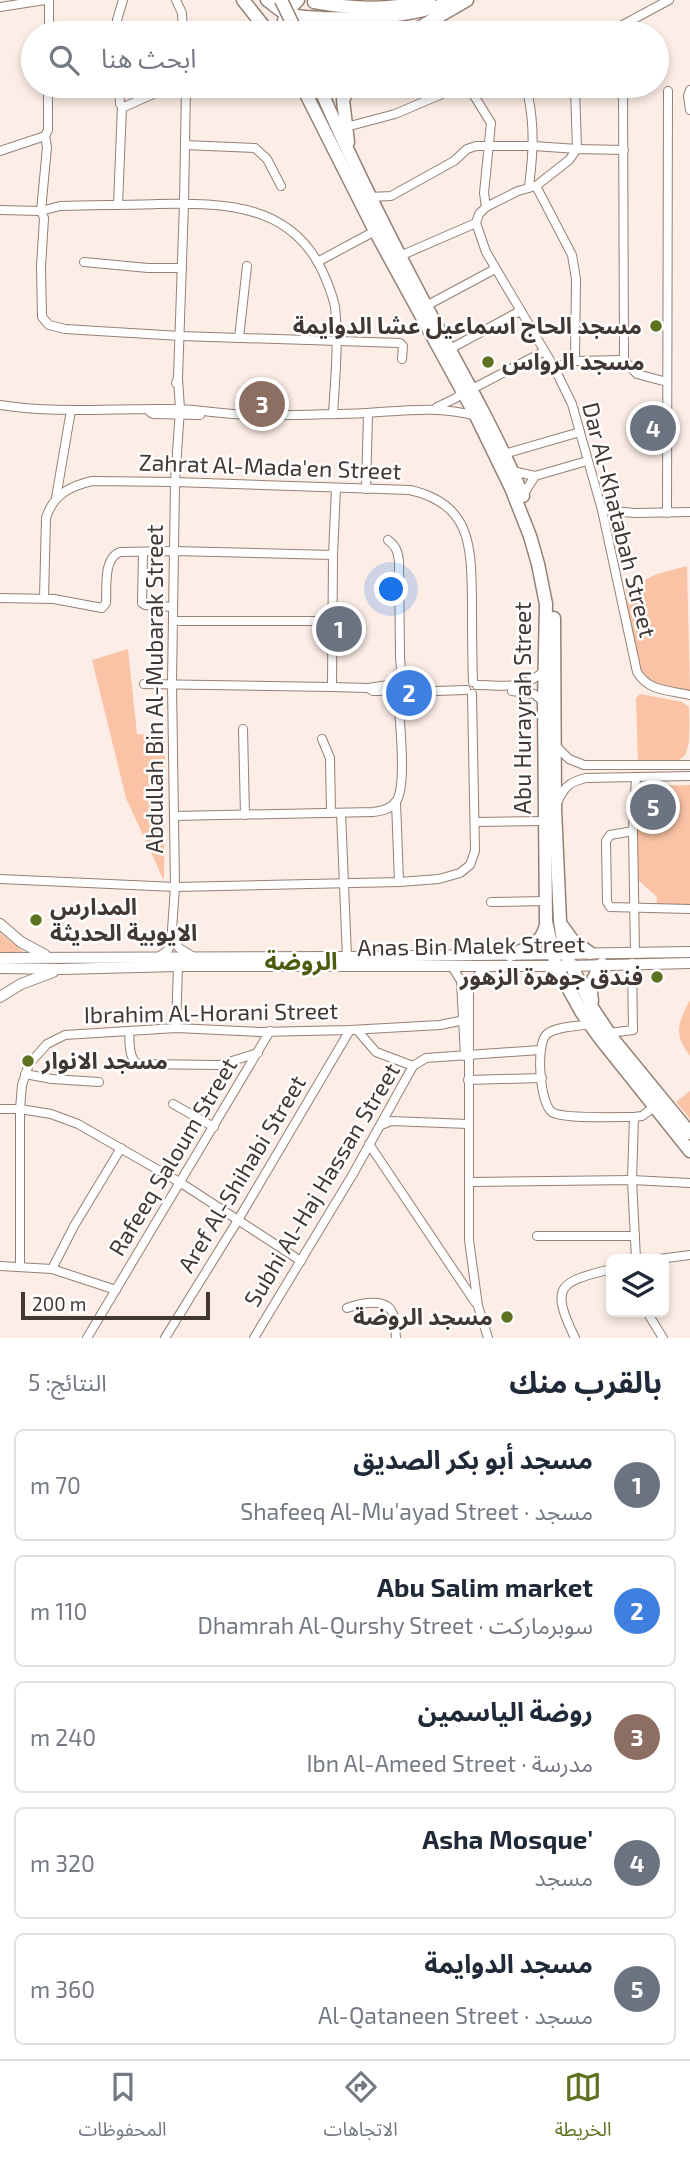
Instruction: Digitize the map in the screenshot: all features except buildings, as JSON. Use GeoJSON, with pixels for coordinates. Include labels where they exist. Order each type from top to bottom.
{"type":"FeatureCollection","features":[{"type":"Feature","properties":{"kind":"highway"},"geometry":{"type":"LineString","coordinates":[[243,0],[260,21]]}},
{"type":"Feature","properties":{"kind":"highway"},"geometry":{"type":"LineString","coordinates":[[287,7],[305,1],[368,9],[392,8],[429,0]]}},
{"type":"Feature","properties":{"kind":"highway"},"geometry":{"type":"LineString","coordinates":[[274,2],[333,18],[366,19],[430,10],[458,0]]}},
{"type":"Feature","properties":{"kind":"highway"},"geometry":{"type":"LineString","coordinates":[[431,21],[467,0]]}},
{"type":"Feature","properties":{"kind":"highway"},"geometry":{"type":"LineString","coordinates":[[305,1],[306,8],[333,18]]}},
{"type":"Feature","properties":{"kind":"highway"},"geometry":{"type":"LineString","coordinates":[[274,2],[287,21]]}},
{"type":"Feature","properties":{"kind":"highway","name":"Abu Hurayrah Street"},"geometry":{"type":"LineString","coordinates":[[308,98],[374,231],[445,347],[504,454],[539,538],[552,589],[554,621],[553,921]]}},
{"type":"Feature","properties":{"kind":"highway","name":"Abu Hurayrah Street"},"geometry":{"type":"LineString","coordinates":[[324,98],[369,197],[426,306],[435,333]]}},
{"type":"Feature","properties":{"kind":"highway"},"geometry":{"type":"LineString","coordinates":[[344,98],[351,159]]}},
{"type":"Feature","properties":{"kind":"highway","name":"Abu Hurayrah Street"},"geometry":{"type":"LineString","coordinates":[[467,390],[476,416],[521,511],[538,564],[546,604],[546,901],[561,960]]}},
{"type":"Feature","properties":{"kind":"highway"},"geometry":{"type":"LineString","coordinates":[[510,955],[529,948],[541,938],[553,921],[590,953]]}},
{"type":"Feature","properties":{"kind":"highway"},"geometry":{"type":"LineString","coordinates":[[561,960],[609,1033],[690,1133]]}},
{"type":"Feature","properties":{"kind":"highway"},"geometry":{"type":"LineString","coordinates":[[561,960],[590,1024],[690,1151]]}},
{"type":"Feature","properties":{"kind":"highway"},"geometry":{"type":"LineString","coordinates":[[593,1009],[590,988],[592,979],[602,964]]}},
{"type":"Feature","properties":{"kind":"main road"},"geometry":{"type":"LineString","coordinates":[[0,924],[21,942],[49,957]]}},
{"type":"Feature","properties":{"kind":"main road","name":"Anas Bin Malek Street"},"geometry":{"type":"LineString","coordinates":[[0,958],[510,955],[602,964],[690,952]]}},
{"type":"Feature","properties":{"kind":"main road","name":"Anas Bin Malek Street"},"geometry":{"type":"LineString","coordinates":[[0,968],[488,965],[561,960],[590,953],[690,963]]}},
{"type":"Feature","properties":{"kind":"main road"},"geometry":{"type":"LineString","coordinates":[[0,997],[21,984],[61,969]]}},
{"type":"Feature","properties":{"kind":"street"},"geometry":{"type":"LineString","coordinates":[[0,6],[47,0],[48,21]]}},
{"type":"Feature","properties":{"kind":"street"},"geometry":{"type":"LineString","coordinates":[[117,21],[123,0]]}},
{"type":"Feature","properties":{"kind":"street"},"geometry":{"type":"LineString","coordinates":[[176,0],[182,21]]}},
{"type":"Feature","properties":{"kind":"street"},"geometry":{"type":"LineString","coordinates":[[630,21],[669,0]]}},
{"type":"Feature","properties":{"kind":"street"},"geometry":{"type":"LineString","coordinates":[[690,90],[690,110]]}},
{"type":"Feature","properties":{"kind":"street"},"geometry":{"type":"LineString","coordinates":[[48,98],[41,211],[44,218],[41,267],[44,321],[65,329],[180,336],[400,343],[403,345],[402,359]]}},
{"type":"Feature","properties":{"kind":"street"},"geometry":{"type":"LineString","coordinates":[[118,205],[121,98]]}},
{"type":"Feature","properties":{"kind":"street"},"geometry":{"type":"LineString","coordinates":[[122,106],[145,98]]}},
{"type":"Feature","properties":{"kind":"street","name":"Abdullah Bin Al-Mubarak Street"},"geometry":{"type":"LineString","coordinates":[[173,937],[174,482],[186,98]]}},
{"type":"Feature","properties":{"kind":"street"},"geometry":{"type":"LineString","coordinates":[[346,127],[395,114],[433,98]]}},
{"type":"Feature","properties":{"kind":"street"},"geometry":{"type":"LineString","coordinates":[[475,98],[491,123],[491,146],[484,194],[486,207]]}},
{"type":"Feature","properties":{"kind":"street"},"geometry":{"type":"LineString","coordinates":[[529,98],[533,119],[533,187],[572,255],[576,279],[575,360]]}},
{"type":"Feature","properties":{"kind":"street"},"geometry":{"type":"LineString","coordinates":[[400,256],[476,223],[479,214],[486,207],[497,200],[533,187],[569,160],[577,149],[575,98]]}},
{"type":"Feature","properties":{"kind":"street"},"geometry":{"type":"LineString","coordinates":[[623,98],[624,360],[637,374],[667,382]]}},
{"type":"Feature","properties":{"kind":"street"},"geometry":{"type":"LineString","coordinates":[[667,513],[668,98]]}},
{"type":"Feature","properties":{"kind":"street"},"geometry":{"type":"LineString","coordinates":[[0,150],[45,136]]}},
{"type":"Feature","properties":{"kind":"street"},"geometry":{"type":"LineString","coordinates":[[185,145],[255,148],[267,159],[281,186]]}},
{"type":"Feature","properties":{"kind":"street"},"geometry":{"type":"LineString","coordinates":[[379,216],[391,197],[476,146],[624,150]]}},
{"type":"Feature","properties":{"kind":"street"},"geometry":{"type":"LineString","coordinates":[[369,197],[391,197]]}},
{"type":"Feature","properties":{"kind":"street"},"geometry":{"type":"LineString","coordinates":[[0,210],[41,211],[60,206],[218,204],[257,212],[278,222],[293,233],[319,261],[331,292],[335,307],[336,341],[333,414]]}},
{"type":"Feature","properties":{"kind":"street","name":"Dar Al-Khatabah Street"},"geometry":{"type":"LineString","coordinates":[[476,223],[481,241],[495,269],[554,367],[572,404],[602,510],[637,673],[649,686],[690,695]]}},
{"type":"Feature","properties":{"kind":"street"},"geometry":{"type":"LineString","coordinates":[[319,261],[374,231]]}},
{"type":"Feature","properties":{"kind":"street"},"geometry":{"type":"LineString","coordinates":[[84,262],[182,268]]}},
{"type":"Feature","properties":{"kind":"street"},"geometry":{"type":"LineString","coordinates":[[239,338],[247,267]]}},
{"type":"Feature","properties":{"kind":"street"},"geometry":{"type":"LineString","coordinates":[[426,306],[495,269]]}},
{"type":"Feature","properties":{"kind":"street"},"geometry":{"type":"LineString","coordinates":[[445,347],[520,311]]}},
{"type":"Feature","properties":{"kind":"street"},"geometry":{"type":"LineString","coordinates":[[435,408],[544,352]]}},
{"type":"Feature","properties":{"kind":"street"},"geometry":{"type":"LineString","coordinates":[[554,367],[575,360],[624,360]]}},
{"type":"Feature","properties":{"kind":"street"},"geometry":{"type":"LineString","coordinates":[[0,405],[71,410],[148,410],[153,414],[368,414],[435,408],[476,416]]}},
{"type":"Feature","properties":{"kind":"street"},"geometry":{"type":"LineString","coordinates":[[44,598],[44,527],[49,507],[56,498],[71,410]]}},
{"type":"Feature","properties":{"kind":"street"},"geometry":{"type":"LineString","coordinates":[[366,489],[368,414]]}},
{"type":"Feature","properties":{"kind":"street"},"geometry":{"type":"LineString","coordinates":[[504,454],[580,432]]}},
{"type":"Feature","properties":{"kind":"street"},"geometry":{"type":"LineString","coordinates":[[512,471],[535,476],[587,461]]}},
{"type":"Feature","properties":{"kind":"street"},"geometry":{"type":"LineString","coordinates":[[523,495],[535,476]]}},
{"type":"Feature","properties":{"kind":"street","name":"Zahrat Al-Mada'en Street"},"geometry":{"type":"LineString","coordinates":[[0,879],[174,887],[399,882],[439,879],[466,869],[475,850],[469,542],[461,525],[441,501],[410,490],[92,481],[71,487],[56,498]]}},
{"type":"Feature","properties":{"kind":"street"},"geometry":{"type":"LineString","coordinates":[[332,687],[336,488]]}},
{"type":"Feature","properties":{"kind":"street"},"geometry":{"type":"LineString","coordinates":[[602,510],[690,512]]}},
{"type":"Feature","properties":{"kind":"street"},"geometry":{"type":"LineString","coordinates":[[388,540],[398,552],[400,561],[401,777],[396,802],[399,882]]}},
{"type":"Feature","properties":{"kind":"street"},"geometry":{"type":"LineString","coordinates":[[0,598],[44,598],[102,607],[106,603],[110,558],[116,553],[174,551],[333,555]]}},
{"type":"Feature","properties":{"kind":"street"},"geometry":{"type":"LineString","coordinates":[[143,552],[142,603],[173,607]]}},
{"type":"Feature","properties":{"kind":"street"},"geometry":{"type":"LineString","coordinates":[[173,621],[332,621]]}},
{"type":"Feature","properties":{"kind":"street"},"geometry":{"type":"LineString","coordinates":[[144,684],[368,688],[373,691],[400,688],[472,688],[526,684],[544,671]]}},
{"type":"Feature","properties":{"kind":"street"},"geometry":{"type":"LineString","coordinates":[[472,688],[525,691],[544,702]]}},
{"type":"Feature","properties":{"kind":"street"},"geometry":{"type":"LineString","coordinates":[[243,729],[244,815]]}},
{"type":"Feature","properties":{"kind":"street"},"geometry":{"type":"LineString","coordinates":[[322,738],[330,758],[331,813]]}},
{"type":"Feature","properties":{"kind":"street"},"geometry":{"type":"LineString","coordinates":[[555,745],[569,759],[584,765],[690,765]]}},
{"type":"Feature","properties":{"kind":"street"},"geometry":{"type":"LineString","coordinates":[[555,809],[564,788],[575,781],[599,776],[690,776]]}},
{"type":"Feature","properties":{"kind":"street"},"geometry":{"type":"LineString","coordinates":[[609,1033],[633,1030],[633,831],[636,778]]}},
{"type":"Feature","properties":{"kind":"street"},"geometry":{"type":"LineString","coordinates":[[174,816],[382,811],[396,802]]}},
{"type":"Feature","properties":{"kind":"street"},"geometry":{"type":"LineString","coordinates":[[341,813],[347,957]]}},
{"type":"Feature","properties":{"kind":"street"},"geometry":{"type":"LineString","coordinates":[[475,822],[545,821]]}},
{"type":"Feature","properties":{"kind":"street"},"geometry":{"type":"LineString","coordinates":[[633,831],[610,835],[606,841],[607,902],[611,908],[690,909]]}},
{"type":"Feature","properties":{"kind":"street"},"geometry":{"type":"LineString","coordinates":[[491,902],[546,901]]}},
{"type":"Feature","properties":{"kind":"street"},"geometry":{"type":"LineString","coordinates":[[160,956],[169,950],[173,937]]}},
{"type":"Feature","properties":{"kind":"street"},"geometry":{"type":"LineString","coordinates":[[173,937],[179,948],[193,956]]}},
{"type":"Feature","properties":{"kind":"street"},"geometry":{"type":"LineString","coordinates":[[176,1028],[178,965]]}},
{"type":"Feature","properties":{"kind":"street"},"geometry":{"type":"LineString","coordinates":[[451,965],[461,981],[466,1023],[469,1240],[478,1306],[488,1338]]}},
{"type":"Feature","properties":{"kind":"street"},"geometry":{"type":"LineString","coordinates":[[466,1023],[471,985],[488,965]]}},
{"type":"Feature","properties":{"kind":"street","name":"Ibrahim Al-Horani Street"},"geometry":{"type":"LineString","coordinates":[[20,1266],[20,1109],[25,1074],[34,1057],[56,1038],[77,1033],[176,1028],[354,1030],[466,1023]]}},
{"type":"Feature","properties":{"kind":"street"},"geometry":{"type":"LineString","coordinates":[[590,1024],[553,1031],[542,1040],[542,1078],[545,1104],[550,1111],[556,1115],[634,1117],[642,1116],[654,1107]]}},
{"type":"Feature","properties":{"kind":"street"},"geometry":{"type":"LineString","coordinates":[[354,1030],[376,1052],[413,1066]]}},
{"type":"Feature","properties":{"kind":"street","name":"Aref Al-Shihabi Street"},"geometry":{"type":"LineString","coordinates":[[165,1338],[354,1030]]}},
{"type":"Feature","properties":{"kind":"street"},"geometry":{"type":"LineString","coordinates":[[129,1031],[131,1056],[138,1064],[219,1065],[258,1052]]}},
{"type":"Feature","properties":{"kind":"street","name":"Rafeeq Saloum Street"},"geometry":{"type":"LineString","coordinates":[[87,1338],[270,1031]]}},
{"type":"Feature","properties":{"kind":"street","name":"Subhi Al-Haj Hassan Street"},"geometry":{"type":"LineString","coordinates":[[254,1338],[413,1066],[426,1058],[540,1050]]}},
{"type":"Feature","properties":{"kind":"street"},"geometry":{"type":"LineString","coordinates":[[25,1074],[99,1082]]}},
{"type":"Feature","properties":{"kind":"street"},"geometry":{"type":"LineString","coordinates":[[468,1080],[542,1078]]}},
{"type":"Feature","properties":{"kind":"street"},"geometry":{"type":"LineString","coordinates":[[173,1104],[214,1127]]}},
{"type":"Feature","properties":{"kind":"street"},"geometry":{"type":"LineString","coordinates":[[0,1109],[20,1109],[64,1117],[181,1183],[301,1261]]}},
{"type":"Feature","properties":{"kind":"street"},"geometry":{"type":"LineString","coordinates":[[634,1117],[632,1180],[636,1254]]}},
{"type":"Feature","properties":{"kind":"street"},"geometry":{"type":"LineString","coordinates":[[380,1126],[391,1121],[468,1124]]}},
{"type":"Feature","properties":{"kind":"street"},"geometry":{"type":"LineString","coordinates":[[369,1144],[478,1306]]}},
{"type":"Feature","properties":{"kind":"street"},"geometry":{"type":"LineString","coordinates":[[52,1269],[74,1226],[121,1148]]}},
{"type":"Feature","properties":{"kind":"street"},"geometry":{"type":"LineString","coordinates":[[469,1182],[689,1182]]}},
{"type":"Feature","properties":{"kind":"street"},"geometry":{"type":"LineString","coordinates":[[537,1236],[635,1236]]}},
{"type":"Feature","properties":{"kind":"street"},"geometry":{"type":"LineString","coordinates":[[669,1258],[690,1255]]}},
{"type":"Feature","properties":{"kind":"street"},"geometry":{"type":"LineString","coordinates":[[0,1266],[68,1272],[116,1290]]}},
{"type":"Feature","properties":{"kind":"street"},"geometry":{"type":"LineString","coordinates":[[575,1338],[561,1302],[564,1288],[579,1277],[606,1270]]}},
{"type":"Feature","properties":{"kind":"street"},"geometry":{"type":"LineString","coordinates":[[347,1308],[370,1304],[386,1306],[393,1315],[396,1338]]}},
{"type":"Feature","properties":{"kind":"street"},"geometry":{"type":"LineString","coordinates":[[650,1317],[663,1338]]}},
{"type":"Feature","properties":{"kind":"shaded area"},"geometry":{"type":"Polygon","coordinates":[[[687,566],[690,690],[657,685],[642,674],[632,637],[626,589],[657,574],[687,566]]]}},
{"type":"Feature","properties":{"kind":"shaded area"},"geometry":{"type":"Polygon","coordinates":[[[128,649],[137,734],[165,737],[164,881],[126,798],[92,660],[128,649]]]}},
{"type":"Feature","properties":{"kind":"shaded area"},"geometry":{"type":"Polygon","coordinates":[[[640,694],[682,702],[689,707],[689,740],[683,757],[668,762],[638,763],[636,698],[640,694]]]}},
{"type":"Feature","properties":{"kind":"shaded area"},"geometry":{"type":"Polygon","coordinates":[[[690,785],[690,907],[656,907],[657,897],[637,879],[639,786],[690,785]]]}},
{"type":"Feature","properties":{"kind":"shaded area"},"geometry":{"type":"Polygon","coordinates":[[[0,933],[25,953],[0,953],[0,933]]]}},
{"type":"Feature","properties":{"kind":"shaded area"},"geometry":{"type":"Polygon","coordinates":[[[690,1000],[690,1056],[681,1041],[679,1028],[690,1000]]]}},
{"type":"Feature","properties":{"kind":"shaded area"},"geometry":{"type":"Polygon","coordinates":[[[690,1091],[690,1119],[676,1102],[690,1091]]]}},
{"type":"Feature","properties":{"kind":"place","name":"مسجد الحاج اسماعيل عشا الدوايمة"},"geometry":{"type":"Point","coordinates":[656,326]}},
{"type":"Feature","properties":{"kind":"place","name":"مسجد الرواس"},"geometry":{"type":"Point","coordinates":[488,362]}},
{"type":"Feature","properties":{"kind":"place","name":"روضة الياسمين"},"geometry":{"type":"Point","coordinates":[262,404]}},
{"type":"Feature","properties":{"kind":"place","name":"'Asha Mosque"},"geometry":{"type":"Point","coordinates":[653,428]}},
{"type":"Feature","properties":{"kind":"place","name":"مسجد أبو بكر الصديق"},"geometry":{"type":"Point","coordinates":[339,629]}},
{"type":"Feature","properties":{"kind":"place","name":"Abu Salim market"},"geometry":{"type":"Point","coordinates":[409,693]}},
{"type":"Feature","properties":{"kind":"place","name":"مسجد الدوايمة"},"geometry":{"type":"Point","coordinates":[653,807]}},
{"type":"Feature","properties":{"kind":"place","name":"المدارس الايوبية الحديثة"},"geometry":{"type":"Point","coordinates":[36,920]}},
{"type":"Feature","properties":{"kind":"place","name":"فندق جوهرة الزهور"},"geometry":{"type":"Point","coordinates":[657,977]}},
{"type":"Feature","properties":{"kind":"place","name":"مسجد الانوار"},"geometry":{"type":"Point","coordinates":[28,1061]}},
{"type":"Feature","properties":{"kind":"place","name":"مسجد الروضة"},"geometry":{"type":"Point","coordinates":[507,1317]}},
{"type":"Feature","properties":{"kind":"district","name":"الروضة"},"geometry":{"type":"Point","coordinates":[301,962]}}]}
